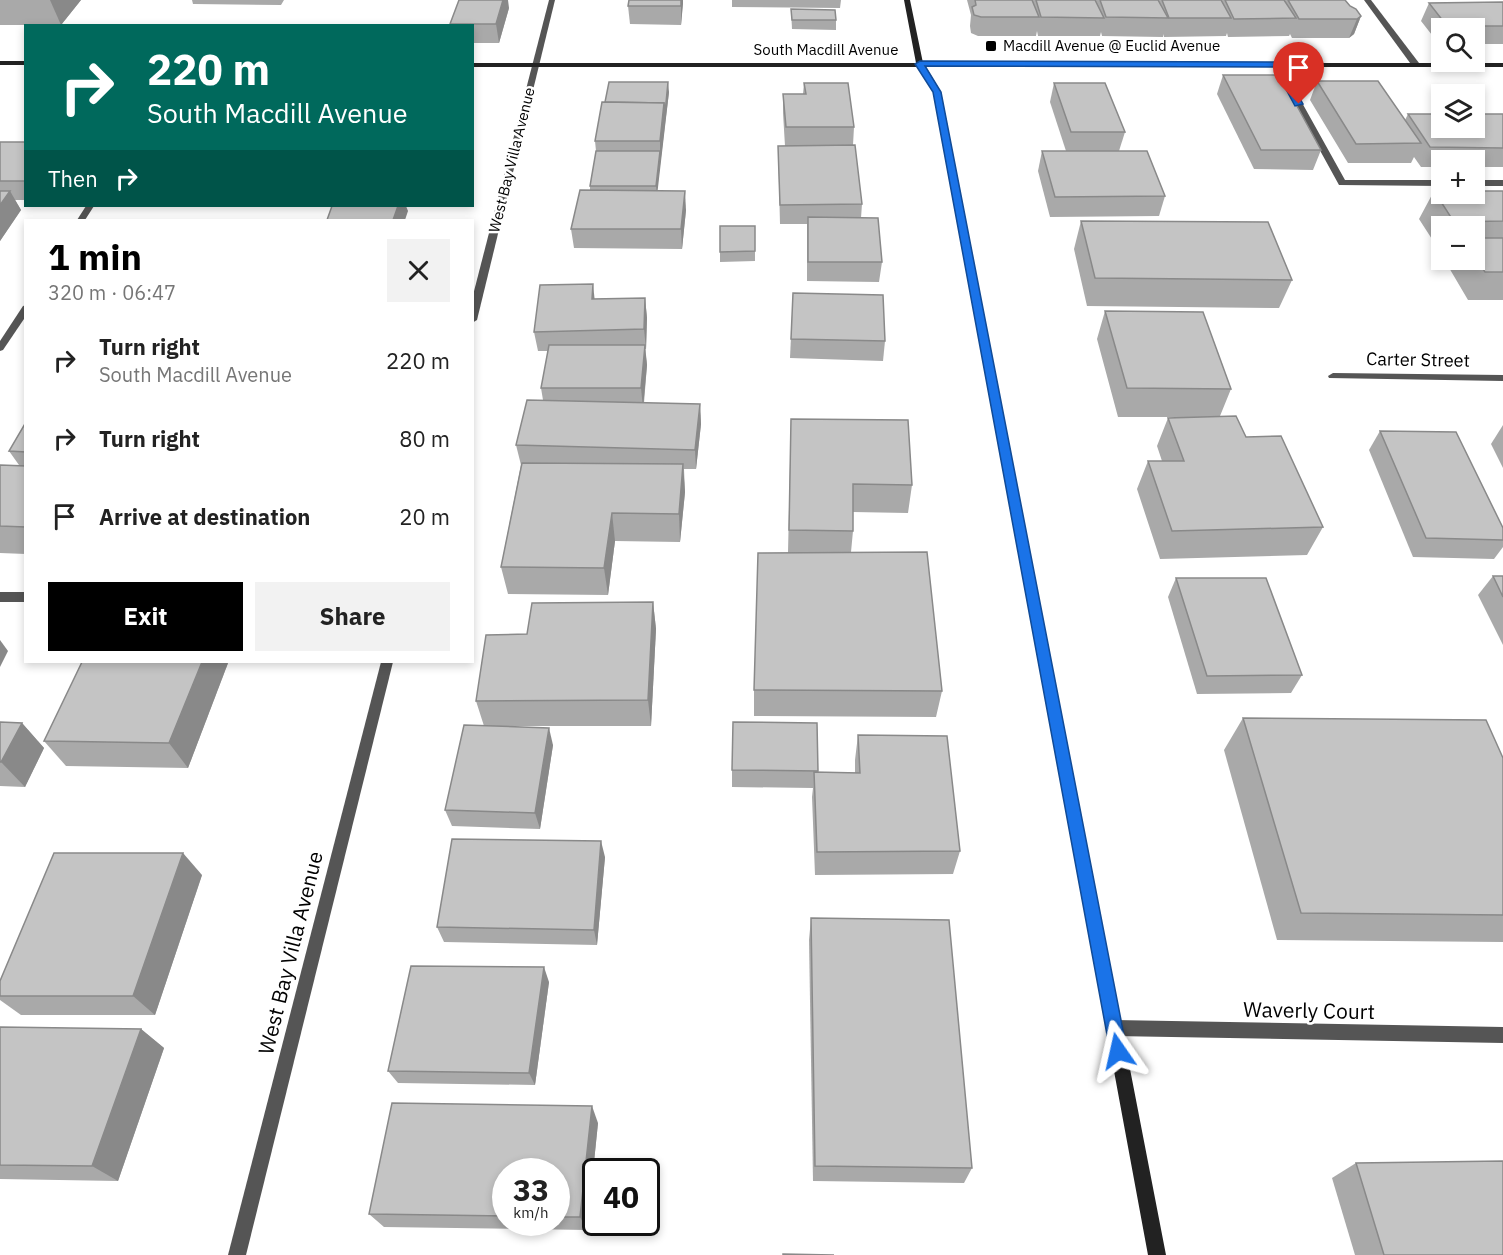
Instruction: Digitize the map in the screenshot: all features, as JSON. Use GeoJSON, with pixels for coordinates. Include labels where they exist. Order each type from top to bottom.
{"type":"FeatureCollection","features":[{"type":"Feature","properties":{"kind":"street","name":"West Bay Villa Avenue"},"geometry":{"type":"LineString","coordinates":[[474,312],[552,0]]}},
{"type":"Feature","properties":{"kind":"street"},"geometry":{"type":"LineString","coordinates":[[907,0],[920,64],[937,92],[1157,1255]]}},
{"type":"Feature","properties":{"kind":"street"},"geometry":{"type":"LineString","coordinates":[[1367,0],[1416,65]]}},
{"type":"Feature","properties":{"kind":"street"},"geometry":{"type":"LineString","coordinates":[[0,63],[24,63]]}},
{"type":"Feature","properties":{"kind":"street","name":"South Macdill Avenue"},"geometry":{"type":"LineString","coordinates":[[474,64],[1503,65]]}},
{"type":"Feature","properties":{"kind":"street"},"geometry":{"type":"LineString","coordinates":[[1277,65],[1342,183],[1431,183]]}},
{"type":"Feature","properties":{"kind":"street"},"geometry":{"type":"LineString","coordinates":[[1485,183],[1503,183]]}},
{"type":"Feature","properties":{"kind":"street"},"geometry":{"type":"LineString","coordinates":[[0,348],[24,311]]}},
{"type":"Feature","properties":{"kind":"street","name":"Carter Street"},"geometry":{"type":"LineString","coordinates":[[1333,376],[1503,378]]}},
{"type":"Feature","properties":{"kind":"street"},"geometry":{"type":"LineString","coordinates":[[0,597],[24,597]]}},
{"type":"Feature","properties":{"kind":"street","name":"West Bay Villa Avenue"},"geometry":{"type":"LineString","coordinates":[[237,1255],[387,663]]}},
{"type":"Feature","properties":{"kind":"street","name":"Waverly Court"},"geometry":{"type":"LineString","coordinates":[[1114,1028],[1503,1035]]}},
{"type":"Feature","properties":{"kind":"building"},"geometry":{"type":"Polygon","coordinates":[[[459,0],[503,0],[496,24],[450,24],[459,0]]]}},
{"type":"Feature","properties":{"kind":"building"},"geometry":{"type":"Polygon","coordinates":[[[629,0],[681,0],[681,6],[628,6],[629,0]]]}},
{"type":"Feature","properties":{"kind":"building"},"geometry":{"type":"Polygon","coordinates":[[[975,0],[1032,0],[1039,17],[981,17],[974,15],[972,7],[976,5],[975,0]]]}},
{"type":"Feature","properties":{"kind":"building"},"geometry":{"type":"Polygon","coordinates":[[[1036,0],[1095,0],[1104,18],[1041,17],[1036,0]]]}},
{"type":"Feature","properties":{"kind":"building"},"geometry":{"type":"Polygon","coordinates":[[[1100,0],[1158,0],[1168,18],[1106,17],[1100,0]]]}},
{"type":"Feature","properties":{"kind":"building"},"geometry":{"type":"Polygon","coordinates":[[[1162,0],[1221,0],[1231,18],[1169,18],[1162,0]]]}},
{"type":"Feature","properties":{"kind":"building"},"geometry":{"type":"Polygon","coordinates":[[[1225,0],[1284,0],[1296,18],[1234,19],[1225,0]]]}},
{"type":"Feature","properties":{"kind":"building"},"geometry":{"type":"Polygon","coordinates":[[[1288,0],[1345,0],[1361,16],[1357,19],[1299,19],[1288,0]]]}},
{"type":"Feature","properties":{"kind":"building"},"geometry":{"type":"Polygon","coordinates":[[[1503,2],[1503,26],[1485,26],[1485,18],[1441,18],[1429,3],[1503,2]]]}},
{"type":"Feature","properties":{"kind":"building"},"geometry":{"type":"Polygon","coordinates":[[[791,9],[835,10],[836,20],[792,20],[791,9]]]}},
{"type":"Feature","properties":{"kind":"building"},"geometry":{"type":"Polygon","coordinates":[[[1223,75],[1280,75],[1321,150],[1261,150],[1223,75]]]}},
{"type":"Feature","properties":{"kind":"building"},"geometry":{"type":"Polygon","coordinates":[[[1317,81],[1378,81],[1421,143],[1356,144],[1317,81]]]}},
{"type":"Feature","properties":{"kind":"building"},"geometry":{"type":"Polygon","coordinates":[[[609,82],[668,82],[665,113],[664,103],[605,102],[609,82]]]}},
{"type":"Feature","properties":{"kind":"building"},"geometry":{"type":"Polygon","coordinates":[[[804,83],[848,83],[854,127],[786,127],[783,94],[806,94],[804,83]]]}},
{"type":"Feature","properties":{"kind":"building"},"geometry":{"type":"Polygon","coordinates":[[[1054,83],[1105,83],[1125,132],[1071,132],[1054,83]]]}},
{"type":"Feature","properties":{"kind":"building"},"geometry":{"type":"Polygon","coordinates":[[[602,102],[664,103],[660,141],[595,141],[602,102]]]}},
{"type":"Feature","properties":{"kind":"building"},"geometry":{"type":"Polygon","coordinates":[[[1408,114],[1431,114],[1431,138],[1485,138],[1485,114],[1503,114],[1503,148],[1430,147],[1408,114]]]}},
{"type":"Feature","properties":{"kind":"building"},"geometry":{"type":"Polygon","coordinates":[[[0,142],[24,142],[24,181],[0,181],[0,142]]]}},
{"type":"Feature","properties":{"kind":"building"},"geometry":{"type":"Polygon","coordinates":[[[855,145],[862,204],[780,205],[778,146],[855,145]]]}},
{"type":"Feature","properties":{"kind":"building"},"geometry":{"type":"Polygon","coordinates":[[[596,151],[660,151],[656,186],[590,186],[596,151]]]}},
{"type":"Feature","properties":{"kind":"building"},"geometry":{"type":"Polygon","coordinates":[[[1042,151],[1147,151],[1165,196],[1055,197],[1042,151]]]}},
{"type":"Feature","properties":{"kind":"building"},"geometry":{"type":"Polygon","coordinates":[[[580,190],[685,191],[681,229],[571,229],[580,190]]]}},
{"type":"Feature","properties":{"kind":"building"},"geometry":{"type":"Polygon","coordinates":[[[0,191],[10,191],[0,205],[0,191]]]}},
{"type":"Feature","properties":{"kind":"building"},"geometry":{"type":"Polygon","coordinates":[[[1485,191],[1503,191],[1503,221],[1485,221],[1485,216],[1450,216],[1442,204],[1485,204],[1485,191]]]}},
{"type":"Feature","properties":{"kind":"building"},"geometry":{"type":"Polygon","coordinates":[[[332,207],[398,207],[393,219],[327,219],[332,207]]]}},
{"type":"Feature","properties":{"kind":"building"},"geometry":{"type":"Polygon","coordinates":[[[808,217],[878,218],[882,262],[808,262],[808,217]]]}},
{"type":"Feature","properties":{"kind":"building"},"geometry":{"type":"Polygon","coordinates":[[[1081,221],[1268,222],[1292,280],[1095,278],[1081,221]]]}},
{"type":"Feature","properties":{"kind":"building"},"geometry":{"type":"Polygon","coordinates":[[[720,226],[755,226],[755,251],[720,252],[720,226]]]}},
{"type":"Feature","properties":{"kind":"building"},"geometry":{"type":"Polygon","coordinates":[[[1485,238],[1503,238],[1503,272],[1485,272],[1485,238]]]}},
{"type":"Feature","properties":{"kind":"building"},"geometry":{"type":"Polygon","coordinates":[[[593,284],[592,299],[645,298],[644,329],[534,332],[540,285],[593,284]]]}},
{"type":"Feature","properties":{"kind":"building"},"geometry":{"type":"Polygon","coordinates":[[[793,293],[883,295],[885,341],[791,339],[793,293]]]}},
{"type":"Feature","properties":{"kind":"building"},"geometry":{"type":"Polygon","coordinates":[[[1105,311],[1203,312],[1231,389],[1127,388],[1105,311]]]}},
{"type":"Feature","properties":{"kind":"building"},"geometry":{"type":"Polygon","coordinates":[[[549,345],[645,345],[641,388],[541,388],[549,345]]]}},
{"type":"Feature","properties":{"kind":"building"},"geometry":{"type":"Polygon","coordinates":[[[527,400],[700,404],[695,450],[516,445],[527,400]]]}},
{"type":"Feature","properties":{"kind":"building"},"geometry":{"type":"Polygon","coordinates":[[[1236,416],[1246,437],[1281,436],[1323,527],[1172,531],[1148,461],[1184,461],[1168,418],[1236,416]]]}},
{"type":"Feature","properties":{"kind":"building"},"geometry":{"type":"Polygon","coordinates":[[[791,419],[908,420],[912,485],[853,484],[853,531],[789,530],[791,419]]]}},
{"type":"Feature","properties":{"kind":"building"},"geometry":{"type":"Polygon","coordinates":[[[24,425],[24,452],[9,451],[24,425]]]}},
{"type":"Feature","properties":{"kind":"building"},"geometry":{"type":"Polygon","coordinates":[[[1380,431],[1456,432],[1503,528],[1503,540],[1426,538],[1380,431]]]}},
{"type":"Feature","properties":{"kind":"building"},"geometry":{"type":"Polygon","coordinates":[[[522,463],[683,464],[679,514],[612,513],[604,568],[501,567],[522,463]]]}},
{"type":"Feature","properties":{"kind":"building"},"geometry":{"type":"Polygon","coordinates":[[[0,465],[24,466],[24,527],[0,526],[0,465]]]}},
{"type":"Feature","properties":{"kind":"building"},"geometry":{"type":"Polygon","coordinates":[[[927,552],[942,691],[754,690],[758,553],[927,552]]]}},
{"type":"Feature","properties":{"kind":"building"},"geometry":{"type":"Polygon","coordinates":[[[1493,576],[1503,576],[1503,597],[1493,576]]]}},
{"type":"Feature","properties":{"kind":"building"},"geometry":{"type":"Polygon","coordinates":[[[1176,578],[1266,578],[1302,675],[1207,676],[1176,578]]]}},
{"type":"Feature","properties":{"kind":"building"},"geometry":{"type":"Polygon","coordinates":[[[653,602],[648,700],[476,701],[486,635],[527,634],[532,603],[653,602]]]}},
{"type":"Feature","properties":{"kind":"building"},"geometry":{"type":"Polygon","coordinates":[[[82,663],[202,663],[169,743],[44,741],[82,663]]]}},
{"type":"Feature","properties":{"kind":"building"},"geometry":{"type":"Polygon","coordinates":[[[1243,718],[1486,720],[1503,758],[1503,915],[1301,913],[1243,718]]]}},
{"type":"Feature","properties":{"kind":"building"},"geometry":{"type":"Polygon","coordinates":[[[0,722],[22,723],[1,762],[0,762],[0,722]]]}},
{"type":"Feature","properties":{"kind":"building"},"geometry":{"type":"Polygon","coordinates":[[[733,722],[817,723],[818,771],[732,770],[733,722]]]}},
{"type":"Feature","properties":{"kind":"building"},"geometry":{"type":"Polygon","coordinates":[[[464,725],[549,728],[535,813],[445,810],[464,725]]]}},
{"type":"Feature","properties":{"kind":"building"},"geometry":{"type":"Polygon","coordinates":[[[858,735],[947,736],[960,851],[817,852],[814,772],[860,773],[858,735]]]}},
{"type":"Feature","properties":{"kind":"building"},"geometry":{"type":"Polygon","coordinates":[[[452,839],[601,841],[594,930],[437,927],[452,839]]]}},
{"type":"Feature","properties":{"kind":"building"},"geometry":{"type":"Polygon","coordinates":[[[54,853],[183,853],[133,996],[0,996],[0,981],[54,853]]]}},
{"type":"Feature","properties":{"kind":"building"},"geometry":{"type":"Polygon","coordinates":[[[811,918],[949,920],[972,1168],[815,1166],[811,918]]]}},
{"type":"Feature","properties":{"kind":"building"},"geometry":{"type":"Polygon","coordinates":[[[411,966],[544,967],[529,1073],[388,1071],[411,966]]]}},
{"type":"Feature","properties":{"kind":"building"},"geometry":{"type":"Polygon","coordinates":[[[0,1027],[141,1029],[92,1166],[0,1165],[0,1027]]]}},
{"type":"Feature","properties":{"kind":"building"},"geometry":{"type":"Polygon","coordinates":[[[392,1103],[592,1106],[586,1158],[582,1158],[580,1217],[570,1217],[570,1158],[492,1158],[492,1216],[369,1214],[392,1103]]]}},
{"type":"Feature","properties":{"kind":"building"},"geometry":{"type":"Polygon","coordinates":[[[1503,1161],[1503,1255],[1384,1255],[1356,1163],[1503,1161]]]}},
{"type":"Feature","properties":{"kind":"building"},"geometry":{"type":"Polygon","coordinates":[[[783,1254],[834,1255],[783,1255],[783,1254]]]}},
{"type":"Feature","properties":{"kind":"place","name":"Macdill Avenue @ Euclid Avenue"},"geometry":{"type":"Point","coordinates":[991,46]}},
{"type":"Feature","properties":{"kind":"route"},"geometry":{"type":"LineString","coordinates":[[1118,1051],[937,92],[920,64],[1277,65],[1299,104]]}}]}
